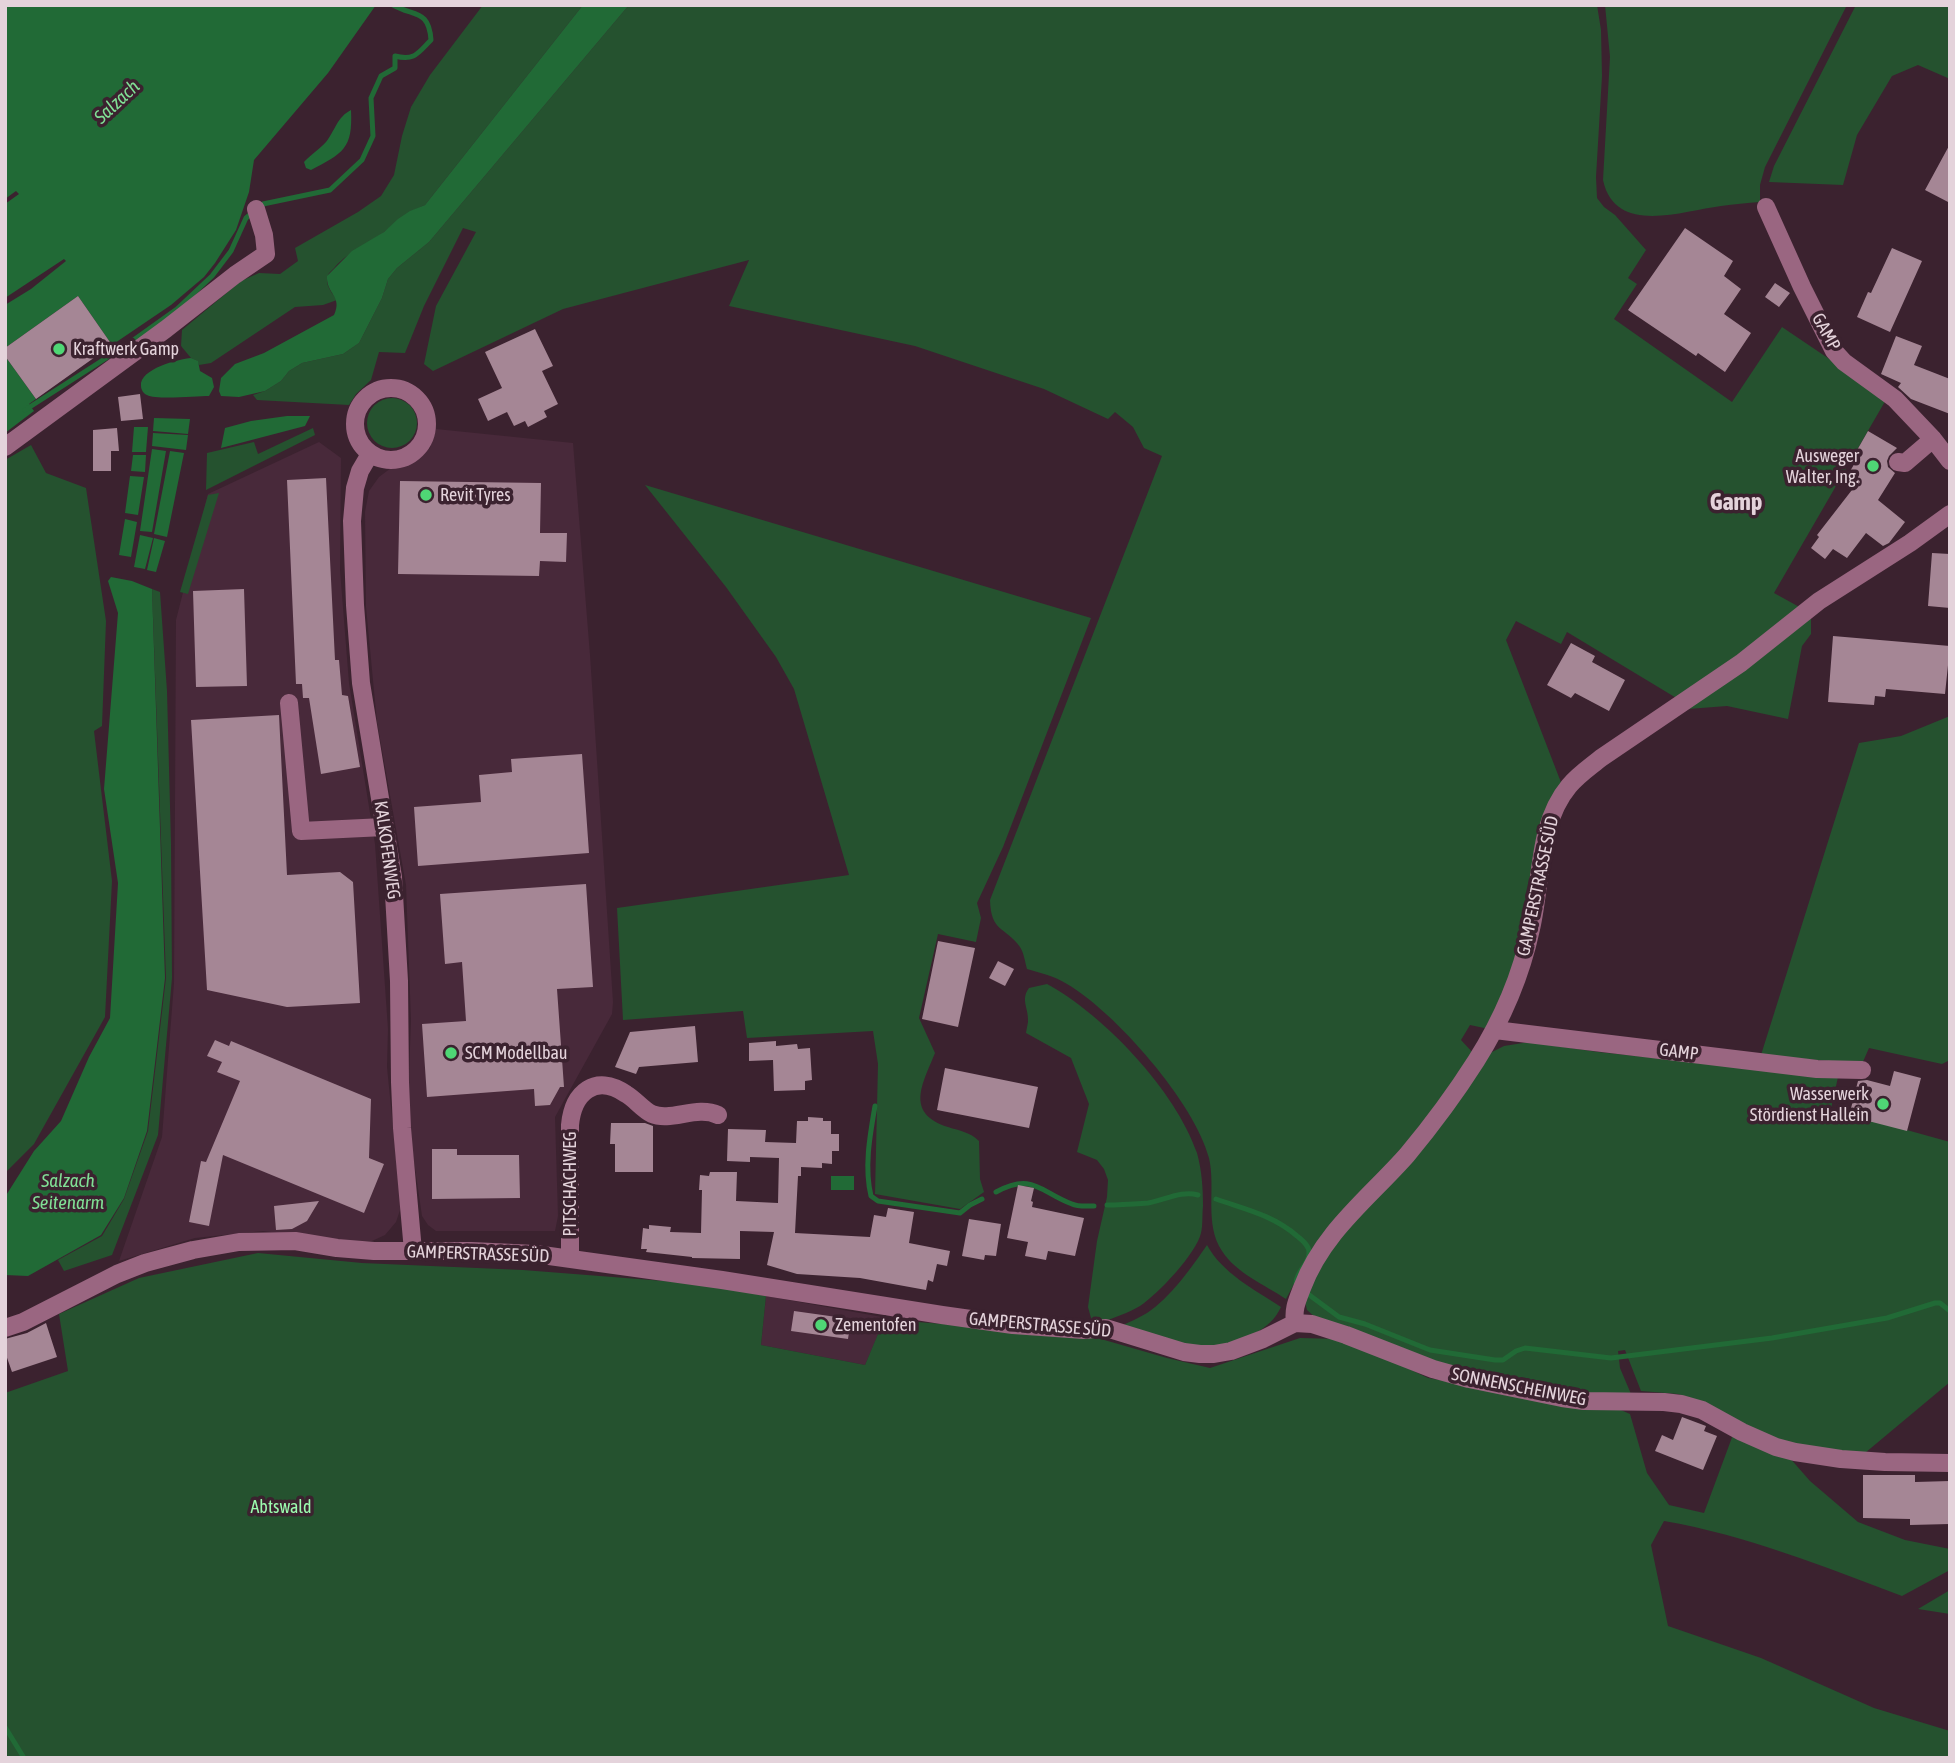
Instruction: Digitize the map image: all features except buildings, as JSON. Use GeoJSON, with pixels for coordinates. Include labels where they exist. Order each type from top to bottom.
{"type":"FeatureCollection","features":[{"type":"Feature","properties":{"kind":"street","name":"GAMP"},"geometry":{"type":"LineString","coordinates":[[1766,207],[1834,351],[1844,362],[1895,399],[1950,461]]}},
{"type":"Feature","properties":{"kind":"street"},"geometry":{"type":"LineString","coordinates":[[5,447],[266,254],[264,235],[256,209]]}},
{"type":"Feature","properties":{"kind":"street"},"geometry":{"type":"LineString","coordinates":[[384,388],[408,392],[419,401],[425,412],[427,425],[424,438],[407,456],[394,460],[370,454],[361,445],[356,433],[355,421],[363,401],[384,388]]}},
{"type":"Feature","properties":{"kind":"street"},"geometry":{"type":"LineString","coordinates":[[1898,462],[1905,463],[1912,459],[1933,439]]}},
{"type":"Feature","properties":{"kind":"street","name":"KALKOFENWEG"},"geometry":{"type":"LineString","coordinates":[[370,454],[360,471],[355,488],[352,540],[355,605],[361,683],[393,877],[399,981],[402,1128],[413,1251]]}},
{"type":"Feature","properties":{"kind":"street","name":"GAMPERSTRASSE SÜD"},"geometry":{"type":"LineString","coordinates":[[5,1328],[23,1322],[117,1274],[145,1264],[193,1250],[239,1242],[295,1241],[337,1248],[535,1254],[1002,1324],[1084,1330],[1106,1328],[1184,1352],[1200,1354],[1231,1351],[1263,1339],[1295,1323],[1293,1311],[1307,1275],[1334,1232],[1405,1157],[1433,1123],[1495,1030],[1507,1004],[1531,929],[1552,814],[1567,788],[1601,758],[1741,663],[1819,601],[1950,514]]}},
{"type":"Feature","properties":{"kind":"street"},"geometry":{"type":"LineString","coordinates":[[289,703],[301,831],[384,827]]}},
{"type":"Feature","properties":{"kind":"street","name":"GAMP"},"geometry":{"type":"LineString","coordinates":[[1495,1030],[1817,1069],[1862,1070]]}},
{"type":"Feature","properties":{"kind":"street","name":"PITSCHACHWEG"},"geometry":{"type":"LineString","coordinates":[[570,1259],[571,1111],[584,1091],[605,1086],[617,1089],[652,1114],[710,1112],[718,1115]]}},
{"type":"Feature","properties":{"kind":"street","name":"SONNENSCHEINWEG"},"geometry":{"type":"LineString","coordinates":[[1295,1323],[1312,1324],[1346,1335],[1459,1377],[1573,1399],[1681,1404],[1702,1410],[1776,1447],[1795,1452],[1841,1459],[1950,1463]]}},
{"type":"Feature","properties":{"kind":"shaded area"},"geometry":{"type":"Polygon","coordinates":[[[436,429],[573,443],[613,1002],[612,1014],[555,1117],[558,1216],[555,1231],[436,1231],[422,1216],[408,1100],[411,1021],[406,885],[377,722],[366,607],[365,512],[369,491],[379,477],[391,468],[419,457],[430,448],[436,429]]]}},
{"type":"Feature","properties":{"kind":"shaded area"},"geometry":{"type":"Polygon","coordinates":[[[319,442],[341,458],[340,570],[349,683],[375,844],[388,1029],[387,1067],[401,1207],[396,1222],[385,1235],[372,1241],[350,1242],[263,1231],[195,1238],[119,1261],[162,1137],[174,983],[176,620],[208,494],[319,442]]]}},
{"type":"Feature","properties":{"kind":"shaded area"},"geometry":{"type":"Polygon","coordinates":[[[766,1296],[904,1321],[878,1335],[865,1365],[761,1345],[766,1296]]]}},
{"type":"Feature","properties":{"kind":"green space"},"geometry":{"type":"Polygon","coordinates":[[[483,5],[583,5],[425,205],[347,256],[329,273],[328,285],[337,300],[323,305],[295,307],[211,363],[199,365],[181,346],[182,330],[241,281],[259,273],[280,274],[298,261],[295,248],[381,196],[394,175],[411,107],[430,75],[483,5]]]}},
{"type":"Feature","properties":{"kind":"green space"},"geometry":{"type":"Polygon","coordinates":[[[629,5],[1597,5],[1601,30],[1602,76],[1597,198],[1646,250],[1628,278],[1637,284],[1614,319],[1732,402],[1782,327],[1887,398],[1774,593],[1803,609],[1678,699],[1567,632],[1561,644],[1516,621],[1506,640],[1562,785],[1521,946],[1489,1029],[1470,1025],[1461,1040],[1474,1054],[1440,1105],[1302,1269],[1286,1299],[1235,1266],[1222,1251],[1213,1229],[1209,1158],[1201,1136],[1171,1086],[1129,1037],[1086,997],[1057,979],[1027,969],[1020,947],[996,924],[991,911],[990,900],[1162,456],[1144,448],[1133,427],[1115,412],[1108,419],[1044,389],[915,346],[729,306],[749,260],[563,309],[433,371],[424,364],[436,306],[476,232],[463,228],[424,306],[405,353],[379,352],[371,380],[349,405],[257,400],[253,395],[281,381],[289,371],[302,363],[343,354],[359,343],[382,298],[388,279],[397,268],[429,242],[629,5]]]}},
{"type":"Feature","properties":{"kind":"green space"},"geometry":{"type":"Polygon","coordinates":[[[1605,5],[1847,5],[1765,167],[1760,185],[1760,202],[1652,216],[1635,214],[1621,208],[1610,197],[1603,180],[1610,57],[1605,5]]]}},
{"type":"Feature","properties":{"kind":"green space"},"geometry":{"type":"Polygon","coordinates":[[[1856,5],[1950,5],[1950,79],[1918,65],[1892,76],[1857,135],[1843,185],[1769,182],[1774,166],[1856,5]]]}},
{"type":"Feature","properties":{"kind":"green space"},"geometry":{"type":"Polygon","coordinates":[[[392,398],[410,405],[417,423],[410,441],[392,448],[374,441],[367,423],[374,405],[392,398]]]}},
{"type":"Feature","properties":{"kind":"green space"},"geometry":{"type":"Polygon","coordinates":[[[313,428],[315,435],[206,490],[207,453],[254,442],[258,454],[313,428]]]}},
{"type":"Feature","properties":{"kind":"green space"},"geometry":{"type":"Polygon","coordinates":[[[31,445],[46,473],[86,488],[106,621],[102,726],[94,731],[112,881],[105,1017],[34,1144],[5,1173],[5,460],[31,445]]]}},
{"type":"Feature","properties":{"kind":"green space"},"geometry":{"type":"Polygon","coordinates":[[[645,485],[1091,618],[1003,847],[977,903],[981,918],[976,942],[938,934],[919,1018],[935,1053],[922,1086],[921,1105],[934,1121],[979,1141],[980,1179],[984,1192],[960,1209],[875,1194],[878,1064],[873,1031],[747,1038],[743,1011],[623,1020],[617,908],[849,875],[794,689],[776,657],[726,587],[645,485]]]}},
{"type":"Feature","properties":{"kind":"green space"},"geometry":{"type":"Polygon","coordinates":[[[219,493],[188,594],[180,592],[208,495],[219,493]]]}},
{"type":"Feature","properties":{"kind":"green space"},"geometry":{"type":"Polygon","coordinates":[[[152,589],[160,592],[167,691],[171,844],[172,978],[158,1135],[112,1255],[64,1271],[58,1260],[102,1236],[124,1199],[148,1131],[166,978],[152,589]]]}},
{"type":"Feature","properties":{"kind":"green space"},"geometry":{"type":"Polygon","coordinates":[[[1807,617],[1811,619],[1811,634],[1802,646],[1788,719],[1727,706],[1688,709],[1807,617]]]}},
{"type":"Feature","properties":{"kind":"green space"},"geometry":{"type":"Polygon","coordinates":[[[1950,716],[1950,1060],[1942,1064],[1869,1048],[1862,1064],[1761,1055],[1859,743],[1901,736],[1950,716]]]}},
{"type":"Feature","properties":{"kind":"green space"},"geometry":{"type":"Polygon","coordinates":[[[1047,984],[1092,1015],[1136,1057],[1173,1105],[1187,1129],[1200,1166],[1203,1193],[1202,1227],[1192,1252],[1148,1300],[1131,1311],[1100,1323],[1091,1318],[1088,1307],[1108,1180],[1097,1160],[1077,1152],[1089,1104],[1071,1058],[1026,1033],[1026,992],[1029,988],[1047,984]]]}},
{"type":"Feature","properties":{"kind":"green space"},"geometry":{"type":"Polygon","coordinates":[[[1529,1042],[1598,1052],[1838,1077],[1831,1109],[1950,1142],[1950,1382],[1865,1453],[1831,1453],[1778,1442],[1714,1408],[1678,1394],[1641,1391],[1625,1350],[1618,1351],[1620,1368],[1631,1394],[1584,1394],[1448,1368],[1316,1318],[1307,1310],[1304,1298],[1322,1256],[1486,1055],[1504,1046],[1529,1042]]]}},
{"type":"Feature","properties":{"kind":"green space"},"geometry":{"type":"Polygon","coordinates":[[[1207,1245],[1230,1272],[1281,1307],[1270,1323],[1239,1342],[1213,1349],[1172,1342],[1121,1326],[1147,1313],[1164,1299],[1207,1245]]]}},
{"type":"Feature","properties":{"kind":"green space","name":"Abtswald"},"geometry":{"type":"Polygon","coordinates":[[[258,1253],[362,1263],[523,1270],[702,1284],[766,1296],[761,1345],[865,1365],[878,1334],[904,1321],[1087,1335],[1210,1368],[1300,1338],[1338,1339],[1374,1352],[1428,1378],[1614,1407],[1630,1414],[1647,1473],[1669,1505],[1704,1513],[1734,1432],[1789,1457],[1810,1481],[1858,1522],[1905,1540],[1950,1549],[1950,1570],[1902,1596],[1755,1543],[1664,1521],[1651,1545],[1668,1626],[1761,1658],[1874,1708],[1950,1731],[1950,1758],[5,1758],[5,1393],[68,1371],[59,1314],[139,1278],[258,1253]]]}},
{"type":"Feature","properties":{"kind":"green space"},"geometry":{"type":"Polygon","coordinates":[[[1950,1590],[1950,1614],[1918,1609],[1950,1590]]]}},
{"type":"Feature","properties":{"kind":"water","name":"Salzach"},"geometry":{"type":"Polygon","coordinates":[[[5,5],[376,5],[328,73],[254,160],[249,192],[236,230],[204,277],[171,305],[112,345],[78,296],[5,348],[5,305],[31,289],[66,261],[64,259],[5,298],[5,204],[19,194],[16,191],[5,199],[5,5]]]}},
{"type":"Feature","properties":{"kind":"water"},"geometry":{"type":"Polygon","coordinates":[[[583,5],[629,5],[429,242],[397,268],[388,279],[382,298],[359,343],[343,354],[302,363],[265,391],[239,397],[221,396],[221,378],[235,364],[264,353],[334,315],[337,303],[327,276],[352,251],[384,232],[410,211],[425,205],[583,5]]]}},
{"type":"Feature","properties":{"kind":"water"},"geometry":{"type":"Polygon","coordinates":[[[351,110],[350,133],[344,148],[311,170],[306,168],[304,162],[326,142],[339,120],[351,110]]]}},
{"type":"Feature","properties":{"kind":"water"},"geometry":{"type":"Polygon","coordinates":[[[5,356],[36,399],[29,404],[34,411],[5,433],[5,356]]]}},
{"type":"Feature","properties":{"kind":"water"},"geometry":{"type":"Polygon","coordinates":[[[191,358],[198,361],[200,371],[212,378],[214,387],[209,396],[159,397],[143,392],[142,380],[153,370],[191,358]]]}},
{"type":"Feature","properties":{"kind":"water"},"geometry":{"type":"Polygon","coordinates":[[[287,416],[310,416],[305,426],[221,448],[225,428],[287,416]]]}},
{"type":"Feature","properties":{"kind":"water"},"geometry":{"type":"Polygon","coordinates":[[[154,418],[190,419],[188,434],[153,431],[154,418]]]}},
{"type":"Feature","properties":{"kind":"water"},"geometry":{"type":"Polygon","coordinates":[[[134,427],[148,427],[146,452],[132,452],[134,427]]]}},
{"type":"Feature","properties":{"kind":"water"},"geometry":{"type":"Polygon","coordinates":[[[153,433],[188,435],[186,450],[152,446],[153,433]]]}},
{"type":"Feature","properties":{"kind":"water"},"geometry":{"type":"Polygon","coordinates":[[[152,449],[166,451],[152,532],[140,531],[152,449]]]}},
{"type":"Feature","properties":{"kind":"water"},"geometry":{"type":"Polygon","coordinates":[[[170,451],[184,453],[167,537],[154,534],[170,451]]]}},
{"type":"Feature","properties":{"kind":"water"},"geometry":{"type":"Polygon","coordinates":[[[133,455],[146,455],[145,472],[131,471],[133,455]]]}},
{"type":"Feature","properties":{"kind":"water"},"geometry":{"type":"Polygon","coordinates":[[[130,476],[144,477],[138,515],[125,513],[130,476]]]}},
{"type":"Feature","properties":{"kind":"water"},"geometry":{"type":"Polygon","coordinates":[[[125,519],[137,522],[131,557],[119,555],[125,519]]]}},
{"type":"Feature","properties":{"kind":"water"},"geometry":{"type":"Polygon","coordinates":[[[140,535],[153,538],[145,569],[134,567],[140,535]]]}},
{"type":"Feature","properties":{"kind":"water"},"geometry":{"type":"Polygon","coordinates":[[[154,538],[165,541],[156,572],[147,570],[154,538]]]}},
{"type":"Feature","properties":{"kind":"water","name":"Salzach Seitenarm"},"geometry":{"type":"Polygon","coordinates":[[[111,577],[152,589],[165,978],[147,1131],[124,1198],[101,1235],[28,1276],[5,1275],[5,1197],[34,1151],[61,1121],[89,1057],[110,1018],[118,883],[104,789],[118,613],[108,581],[111,577]]]}},
{"type":"Feature","properties":{"kind":"water"},"geometry":{"type":"Polygon","coordinates":[[[831,1176],[854,1176],[854,1190],[831,1190],[831,1176]]]}},
{"type":"Feature","properties":{"kind":"waterway"},"geometry":{"type":"LineString","coordinates":[[25,410],[177,309],[212,276],[231,251],[246,218],[263,204],[330,190],[362,160],[373,136],[371,98],[381,76],[395,68],[395,56],[412,57],[431,40],[424,18],[393,5]]}},
{"type":"Feature","properties":{"kind":"waterway"},"geometry":{"type":"LineString","coordinates":[[875,1106],[868,1162],[871,1196],[878,1201],[960,1213],[982,1199]]}},
{"type":"Feature","properties":{"kind":"waterway"},"geometry":{"type":"LineString","coordinates":[[996,1192],[1009,1186],[1028,1184],[1074,1205],[1094,1206]]}},
{"type":"Feature","properties":{"kind":"waterway"},"geometry":{"type":"LineString","coordinates":[[1107,1205],[1148,1203],[1173,1196],[1198,1195]]}},
{"type":"Feature","properties":{"kind":"waterway"},"geometry":{"type":"LineString","coordinates":[[1216,1199],[1268,1218],[1305,1243],[1309,1250],[1308,1257],[1296,1283]]}},
{"type":"Feature","properties":{"kind":"waterway"},"geometry":{"type":"LineString","coordinates":[[1308,1294],[1339,1317],[1365,1324],[1430,1350],[1495,1360],[1503,1360],[1525,1348],[1611,1358],[1772,1338],[1887,1318],[1935,1303],[1940,1303],[1950,1311]]}},
{"type":"Feature","properties":{"kind":"waterway"},"geometry":{"type":"LineString","coordinates":[[5,1727],[24,1758]]}},
{"type":"Feature","properties":{"kind":"place","name":"Kraftwerk Gamp"},"geometry":{"type":"Point","coordinates":[59,349]}},
{"type":"Feature","properties":{"kind":"place","name":"Ausweger Walter, Ing."},"geometry":{"type":"Point","coordinates":[1873,466]}},
{"type":"Feature","properties":{"kind":"place","name":"Revit Tyres"},"geometry":{"type":"Point","coordinates":[426,495]}},
{"type":"Feature","properties":{"kind":"place","name":"SCM Modellbau"},"geometry":{"type":"Point","coordinates":[451,1053]}},
{"type":"Feature","properties":{"kind":"place","name":"Wasserwerk Stördienst Hallein"},"geometry":{"type":"Point","coordinates":[1883,1104]}},
{"type":"Feature","properties":{"kind":"place","name":"Zementofen"},"geometry":{"type":"Point","coordinates":[821,1325]}},
{"type":"Feature","properties":{"kind":"district","name":"Gamp"},"geometry":{"type":"Point","coordinates":[1736,502]}}]}
